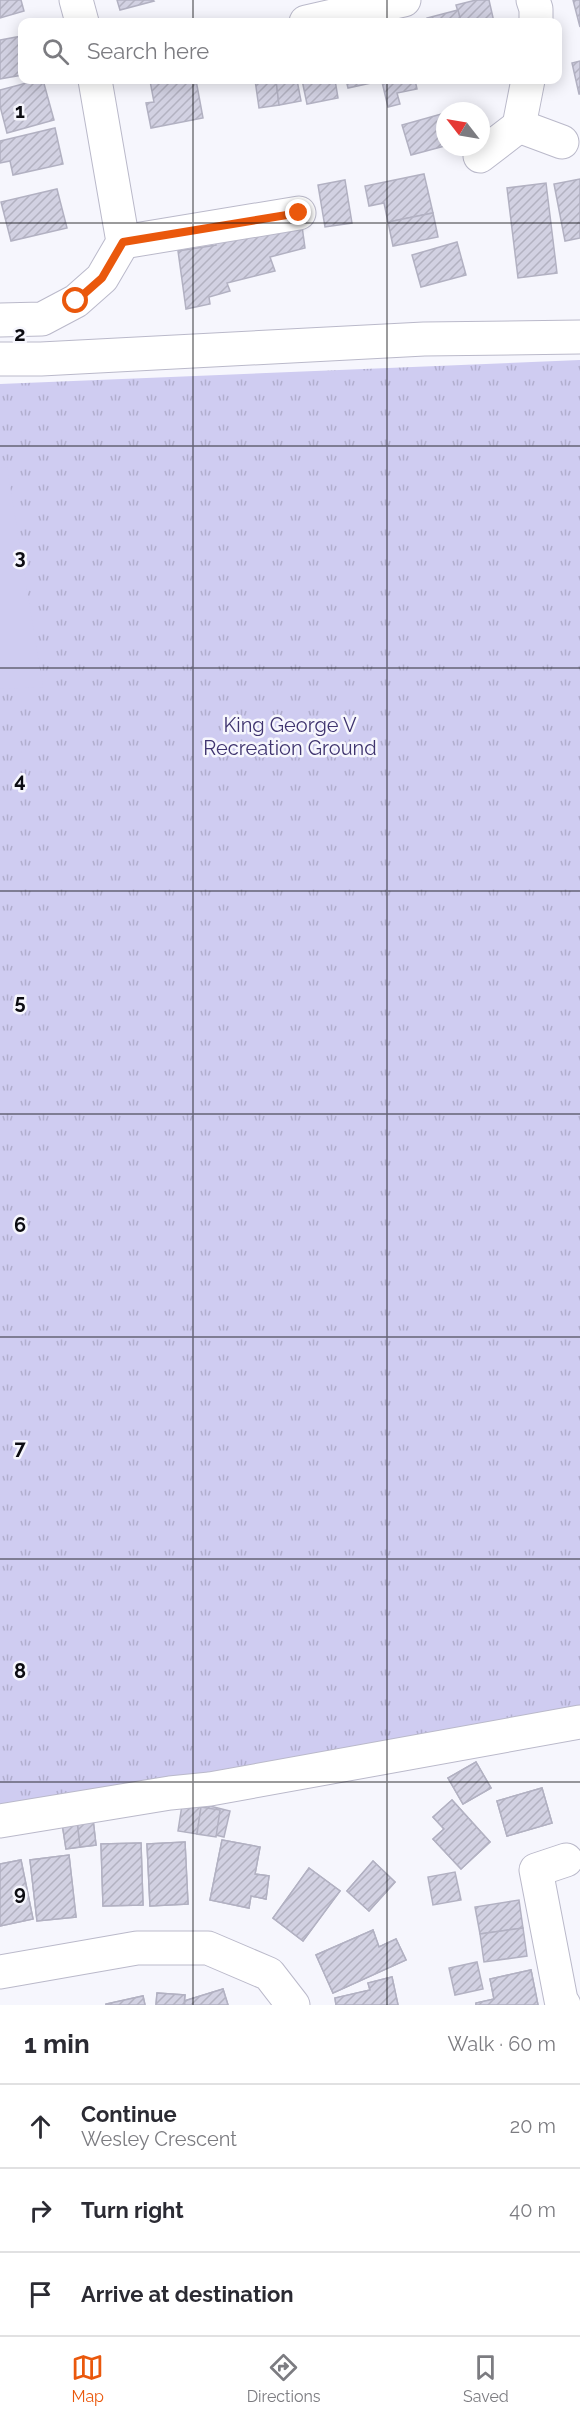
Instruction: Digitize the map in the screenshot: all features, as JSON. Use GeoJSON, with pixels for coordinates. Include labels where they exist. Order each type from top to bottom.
{"type":"FeatureCollection","features":[{"type":"Feature","properties":{"kind":"street"},"geometry":{"type":"LineString","coordinates":[[76,0],[81,18]]}},
{"type":"Feature","properties":{"kind":"street"},"geometry":{"type":"LineString","coordinates":[[324,18],[404,0]]}},
{"type":"Feature","properties":{"kind":"street"},"geometry":{"type":"LineString","coordinates":[[533,0],[536,18]]}},
{"type":"Feature","properties":{"kind":"street"},"geometry":{"type":"LineString","coordinates":[[0,320],[42,320],[76,301],[102,278],[123,242],[96,84]]}},
{"type":"Feature","properties":{"kind":"street"},"geometry":{"type":"LineString","coordinates":[[490,148],[519,126],[527,84]]}},
{"type":"Feature","properties":{"kind":"street"},"geometry":{"type":"LineString","coordinates":[[519,126],[562,142]]}},
{"type":"Feature","properties":{"kind":"street"},"geometry":{"type":"LineString","coordinates":[[123,242],[299,213]]}},
{"type":"Feature","properties":{"kind":"street"},"geometry":{"type":"LineString","coordinates":[[0,359],[41,359],[424,339],[580,337]]}},
{"type":"Feature","properties":{"kind":"street"},"geometry":{"type":"LineString","coordinates":[[0,1821],[170,1793],[210,1789],[580,1722]]}},
{"type":"Feature","properties":{"kind":"street"},"geometry":{"type":"LineString","coordinates":[[564,2005],[561,2000],[536,1870],[566,1860]]}},
{"type":"Feature","properties":{"kind":"street"},"geometry":{"type":"LineString","coordinates":[[0,1972],[137,1948],[208,1948],[269,1974],[292,2005]]}},
{"type":"Feature","properties":{"kind":"green space","name":"King George V Recreation Ground"},"geometry":{"type":"Polygon","coordinates":[[[580,360],[580,1708],[0,1808],[0,384],[580,360]]]}},
{"type":"Feature","properties":{"kind":"green space"},"geometry":{"type":"Polygon","coordinates":[[[7,467],[43,687],[0,689],[0,468],[7,467]]]}},
{"type":"Feature","properties":{"kind":"building"},"geometry":{"type":"Polygon","coordinates":[[[0,0],[21,0],[24,11],[0,18],[0,0]]]}},
{"type":"Feature","properties":{"kind":"building"},"geometry":{"type":"Polygon","coordinates":[[[117,0],[153,0],[154,1],[120,10],[117,0]]]}},
{"type":"Feature","properties":{"kind":"building"},"geometry":{"type":"Polygon","coordinates":[[[476,0],[489,0],[493,18],[460,18],[456,5],[476,0]]]}},
{"type":"Feature","properties":{"kind":"building"},"geometry":{"type":"Polygon","coordinates":[[[573,0],[580,0],[580,27],[573,0]]]}},
{"type":"Feature","properties":{"kind":"building"},"geometry":{"type":"Polygon","coordinates":[[[458,10],[460,18],[427,18],[458,10]]]}},
{"type":"Feature","properties":{"kind":"building"},"geometry":{"type":"Polygon","coordinates":[[[18,37],[18,76],[0,79],[0,40],[18,37]]]}},
{"type":"Feature","properties":{"kind":"building"},"geometry":{"type":"Polygon","coordinates":[[[580,61],[580,94],[579,94],[572,63],[580,61]]]}},
{"type":"Feature","properties":{"kind":"building"},"geometry":{"type":"Polygon","coordinates":[[[23,84],[44,84],[54,120],[7,133],[0,106],[0,90],[23,84]]]}},
{"type":"Feature","properties":{"kind":"building"},"geometry":{"type":"Polygon","coordinates":[[[151,84],[197,84],[203,118],[151,128],[146,103],[154,102],[151,84]]]}},
{"type":"Feature","properties":{"kind":"building"},"geometry":{"type":"Polygon","coordinates":[[[256,84],[276,84],[279,105],[259,108],[256,84]]]}},
{"type":"Feature","properties":{"kind":"building"},"geometry":{"type":"Polygon","coordinates":[[[276,84],[298,84],[301,101],[279,105],[276,84]]]}},
{"type":"Feature","properties":{"kind":"building"},"geometry":{"type":"Polygon","coordinates":[[[303,84],[336,84],[338,98],[307,104],[303,84]]]}},
{"type":"Feature","properties":{"kind":"building"},"geometry":{"type":"Polygon","coordinates":[[[347,84],[366,84],[348,88],[347,84]]]}},
{"type":"Feature","properties":{"kind":"building"},"geometry":{"type":"Polygon","coordinates":[[[382,84],[416,84],[417,89],[397,93],[400,104],[388,107],[382,84]]]}},
{"type":"Feature","properties":{"kind":"building"},"geometry":{"type":"Polygon","coordinates":[[[436,116],[436,148],[411,155],[402,125],[436,116]]]}},
{"type":"Feature","properties":{"kind":"building"},"geometry":{"type":"Polygon","coordinates":[[[55,128],[63,164],[13,175],[10,161],[0,163],[0,141],[55,128]]]}},
{"type":"Feature","properties":{"kind":"building"},"geometry":{"type":"Polygon","coordinates":[[[424,174],[433,213],[388,222],[384,203],[369,206],[365,186],[424,174]]]}},
{"type":"Feature","properties":{"kind":"building"},"geometry":{"type":"Polygon","coordinates":[[[580,179],[580,238],[565,241],[554,184],[580,179]]]}},
{"type":"Feature","properties":{"kind":"building"},"geometry":{"type":"Polygon","coordinates":[[[345,180],[352,223],[325,227],[318,185],[345,180]]]}},
{"type":"Feature","properties":{"kind":"building"},"geometry":{"type":"Polygon","coordinates":[[[546,183],[557,273],[518,278],[507,188],[546,183]]]}},
{"type":"Feature","properties":{"kind":"building"},"geometry":{"type":"Polygon","coordinates":[[[57,189],[67,228],[11,241],[1,202],[57,189]]]}},
{"type":"Feature","properties":{"kind":"building"},"geometry":{"type":"Polygon","coordinates":[[[433,213],[438,237],[393,246],[388,222],[433,213]]]}},
{"type":"Feature","properties":{"kind":"building"},"geometry":{"type":"Polygon","coordinates":[[[302,226],[305,248],[270,257],[275,271],[227,283],[230,291],[209,297],[210,304],[186,309],[178,251],[216,245],[215,237],[302,226]]]}},
{"type":"Feature","properties":{"kind":"building"},"geometry":{"type":"Polygon","coordinates":[[[457,242],[466,275],[421,287],[412,255],[457,242]]]}},
{"type":"Feature","properties":{"kind":"building"},"geometry":{"type":"Polygon","coordinates":[[[476,1762],[491,1788],[463,1804],[448,1778],[476,1762]]]}},
{"type":"Feature","properties":{"kind":"building"},"geometry":{"type":"Polygon","coordinates":[[[476,1762],[491,1788],[463,1804],[448,1778],[476,1762]]]}},
{"type":"Feature","properties":{"kind":"building"},"geometry":{"type":"Polygon","coordinates":[[[542,1788],[552,1823],[507,1836],[497,1801],[542,1788]]]}},
{"type":"Feature","properties":{"kind":"building"},"geometry":{"type":"Polygon","coordinates":[[[542,1788],[552,1823],[507,1836],[497,1801],[542,1788]]]}},
{"type":"Feature","properties":{"kind":"building"},"geometry":{"type":"Polygon","coordinates":[[[452,1800],[490,1842],[461,1869],[433,1839],[444,1829],[433,1817],[452,1800]]]}},
{"type":"Feature","properties":{"kind":"building"},"geometry":{"type":"Polygon","coordinates":[[[452,1800],[490,1842],[461,1869],[433,1839],[444,1829],[433,1817],[452,1800]]]}},
{"type":"Feature","properties":{"kind":"building"},"geometry":{"type":"Polygon","coordinates":[[[194,1802],[230,1811],[224,1837],[187,1828],[194,1802]]]}},
{"type":"Feature","properties":{"kind":"building"},"geometry":{"type":"Polygon","coordinates":[[[182,1805],[201,1807],[197,1834],[178,1831],[182,1805]]]}},
{"type":"Feature","properties":{"kind":"building"},"geometry":{"type":"Polygon","coordinates":[[[201,1807],[220,1810],[216,1837],[197,1834],[201,1807]]]}},
{"type":"Feature","properties":{"kind":"building"},"geometry":{"type":"Polygon","coordinates":[[[93,1819],[96,1845],[66,1849],[62,1823],[93,1819]]]}},
{"type":"Feature","properties":{"kind":"building"},"geometry":{"type":"Polygon","coordinates":[[[93,1819],[96,1845],[80,1847],[77,1821],[93,1819]]]}},
{"type":"Feature","properties":{"kind":"building"},"geometry":{"type":"Polygon","coordinates":[[[77,1821],[80,1847],[66,1849],[62,1823],[77,1821]]]}},
{"type":"Feature","properties":{"kind":"building"},"geometry":{"type":"Polygon","coordinates":[[[222,1840],[260,1847],[255,1874],[269,1876],[266,1899],[251,1896],[249,1908],[210,1900],[222,1840]]]}},
{"type":"Feature","properties":{"kind":"building"},"geometry":{"type":"Polygon","coordinates":[[[222,1840],[260,1847],[255,1874],[269,1876],[266,1899],[251,1896],[249,1908],[210,1900],[222,1840]]]}},
{"type":"Feature","properties":{"kind":"building"},"geometry":{"type":"Polygon","coordinates":[[[185,1842],[188,1904],[150,1906],[147,1844],[185,1842]]]}},
{"type":"Feature","properties":{"kind":"building"},"geometry":{"type":"Polygon","coordinates":[[[185,1842],[188,1904],[150,1906],[147,1844],[185,1842]]]}},
{"type":"Feature","properties":{"kind":"building"},"geometry":{"type":"Polygon","coordinates":[[[141,1843],[143,1905],[103,1906],[101,1844],[141,1843]]]}},
{"type":"Feature","properties":{"kind":"building"},"geometry":{"type":"Polygon","coordinates":[[[141,1843],[143,1905],[103,1906],[101,1844],[141,1843]]]}},
{"type":"Feature","properties":{"kind":"building"},"geometry":{"type":"Polygon","coordinates":[[[69,1855],[76,1917],[37,1921],[30,1860],[69,1855]]]}},
{"type":"Feature","properties":{"kind":"building"},"geometry":{"type":"Polygon","coordinates":[[[69,1855],[76,1917],[37,1921],[30,1860],[69,1855]]]}},
{"type":"Feature","properties":{"kind":"building"},"geometry":{"type":"Polygon","coordinates":[[[21,1860],[33,1919],[0,1926],[0,1864],[21,1860]]]}},
{"type":"Feature","properties":{"kind":"building"},"geometry":{"type":"Polygon","coordinates":[[[21,1860],[33,1919],[0,1926],[0,1864],[21,1860]]]}},
{"type":"Feature","properties":{"kind":"building"},"geometry":{"type":"Polygon","coordinates":[[[373,1861],[395,1882],[369,1911],[347,1891],[373,1861]]]}},
{"type":"Feature","properties":{"kind":"building"},"geometry":{"type":"Polygon","coordinates":[[[373,1861],[395,1882],[369,1911],[347,1891],[373,1861]]]}},
{"type":"Feature","properties":{"kind":"building"},"geometry":{"type":"Polygon","coordinates":[[[309,1868],[340,1891],[303,1941],[273,1918],[309,1868]]]}},
{"type":"Feature","properties":{"kind":"building"},"geometry":{"type":"Polygon","coordinates":[[[309,1868],[340,1891],[303,1941],[273,1918],[309,1868]]]}},
{"type":"Feature","properties":{"kind":"building"},"geometry":{"type":"Polygon","coordinates":[[[455,1872],[461,1900],[433,1905],[428,1877],[455,1872]]]}},
{"type":"Feature","properties":{"kind":"building"},"geometry":{"type":"Polygon","coordinates":[[[519,1900],[523,1928],[480,1934],[475,1907],[519,1900]]]}},
{"type":"Feature","properties":{"kind":"building"},"geometry":{"type":"Polygon","coordinates":[[[523,1928],[527,1956],[484,1962],[480,1934],[523,1928]]]}},
{"type":"Feature","properties":{"kind":"building"},"geometry":{"type":"Polygon","coordinates":[[[373,1930],[379,1947],[396,1939],[406,1960],[333,1993],[316,1955],[373,1930]]]}},
{"type":"Feature","properties":{"kind":"building"},"geometry":{"type":"Polygon","coordinates":[[[373,1930],[379,1947],[396,1939],[406,1960],[333,1993],[316,1955],[373,1930]]]}},
{"type":"Feature","properties":{"kind":"building"},"geometry":{"type":"Polygon","coordinates":[[[477,1962],[483,1989],[455,1995],[449,1968],[477,1962]]]}},
{"type":"Feature","properties":{"kind":"building"},"geometry":{"type":"Polygon","coordinates":[[[531,1970],[538,2005],[476,2005],[476,2003],[494,1999],[490,1979],[531,1970]]]}},
{"type":"Feature","properties":{"kind":"building"},"geometry":{"type":"Polygon","coordinates":[[[531,1970],[538,2005],[476,2005],[476,2003],[494,1999],[490,1979],[531,1970]]]}},
{"type":"Feature","properties":{"kind":"building"},"geometry":{"type":"Polygon","coordinates":[[[392,1977],[398,2005],[336,2005],[335,1998],[370,1990],[368,1983],[392,1977]]]}},
{"type":"Feature","properties":{"kind":"building"},"geometry":{"type":"Polygon","coordinates":[[[392,1977],[398,2005],[336,2005],[335,1998],[370,1990],[368,1983],[392,1977]]]}},
{"type":"Feature","properties":{"kind":"building"},"geometry":{"type":"Polygon","coordinates":[[[223,1989],[228,2005],[185,2005],[184,2001],[223,1989]]]}},
{"type":"Feature","properties":{"kind":"building"},"geometry":{"type":"Polygon","coordinates":[[[223,1989],[228,2005],[185,2005],[184,2001],[223,1989]]]}},
{"type":"Feature","properties":{"kind":"building"},"geometry":{"type":"Polygon","coordinates":[[[157,1993],[185,1995],[184,2005],[156,2005],[157,1993]]]}},
{"type":"Feature","properties":{"kind":"building"},"geometry":{"type":"Polygon","coordinates":[[[157,1993],[185,1995],[184,2005],[156,2005],[157,1993]]]}},
{"type":"Feature","properties":{"kind":"building"},"geometry":{"type":"Polygon","coordinates":[[[143,1996],[145,2005],[106,2005],[106,2004],[143,1996]]]}},
{"type":"Feature","properties":{"kind":"building"},"geometry":{"type":"Polygon","coordinates":[[[143,1996],[145,2005],[106,2005],[106,2004],[143,1996]]]}},
{"type":"Feature","properties":{"kind":"route"},"geometry":{"type":"LineString","coordinates":[[76,301],[102,278],[123,242],[299,213]]}}]}
